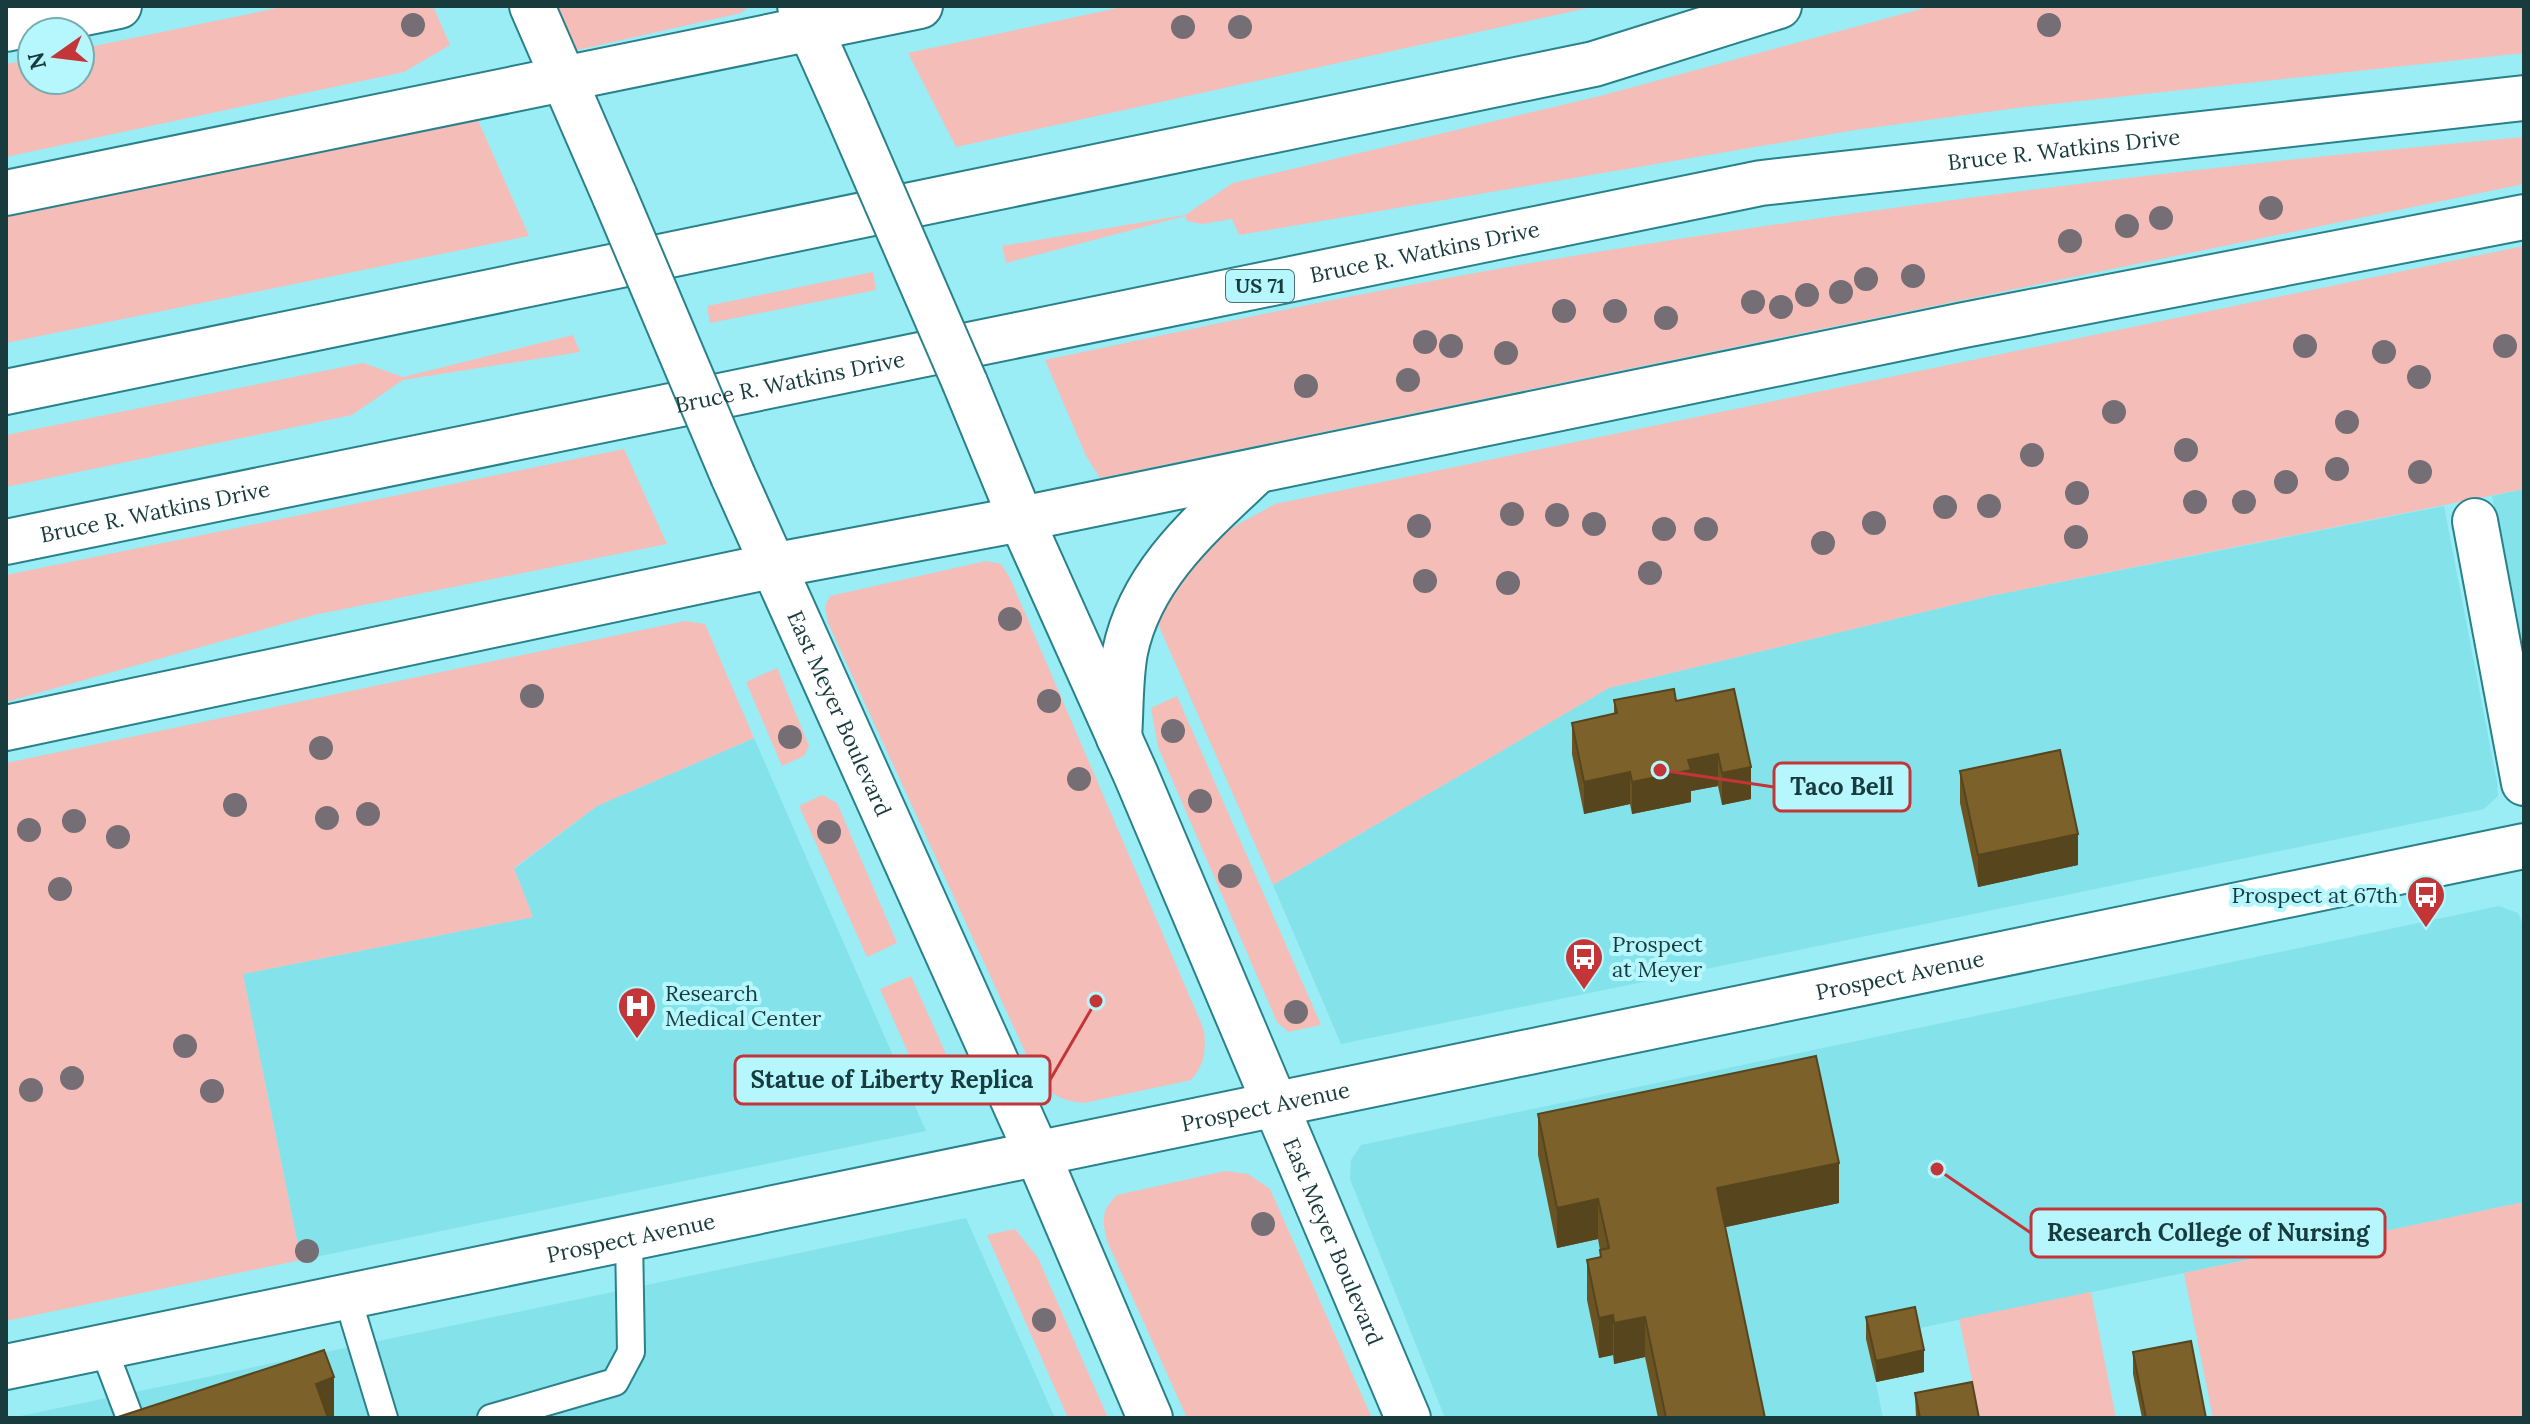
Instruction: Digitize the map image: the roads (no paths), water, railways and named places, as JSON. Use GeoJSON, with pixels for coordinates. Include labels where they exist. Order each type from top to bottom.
{"type":"FeatureCollection","features":[{"type":"Feature","properties":{"kind":"main road"},"geometry":{"type":"LineString","coordinates":[[6,29],[119,6]]}},
{"type":"Feature","properties":{"kind":"main road","name":"East Meyer Boulevard"},"geometry":{"type":"LineString","coordinates":[[532,6],[771,566],[1037,1153],[1150,1418]]}},
{"type":"Feature","properties":{"kind":"main road"},"geometry":{"type":"LineString","coordinates":[[6,193],[566,81],[805,18],[920,6]]}},
{"type":"Feature","properties":{"kind":"main road"},"geometry":{"type":"LineString","coordinates":[[6,392],[1594,64],[1779,6]]}},
{"type":"Feature","properties":{"kind":"main road","name":"East Meyer Boulevard"},"geometry":{"type":"LineString","coordinates":[[805,18],[1119,738],[1408,1418]]}},
{"type":"Feature","properties":{"kind":"main road","name":"Bruce R. Watkins Drive"},"geometry":{"type":"LineString","coordinates":[[6,542],[1761,183],[2524,98]]}},
{"type":"Feature","properties":{"kind":"main road"},"geometry":{"type":"LineString","coordinates":[[6,728],[771,566],[1021,519],[1964,325],[2524,217]]}},
{"type":"Feature","properties":{"kind":"main road"},"geometry":{"type":"LineString","coordinates":[[1119,738],[1125,653],[1138,606],[1166,563],[1257,471]]}},
{"type":"Feature","properties":{"kind":"main road"},"geometry":{"type":"LineString","coordinates":[[2475,521],[2524,783]]}},
{"type":"Feature","properties":{"kind":"main road","name":"Prospect Avenue"},"geometry":{"type":"LineString","coordinates":[[6,1367],[2524,846]]}},
{"type":"Feature","properties":{"kind":"lane"},"geometry":{"type":"LineString","coordinates":[[491,1418],[615,1382],[631,1352],[629,1238]]}},
{"type":"Feature","properties":{"kind":"lane"},"geometry":{"type":"LineString","coordinates":[[347,1296],[384,1418]]}},
{"type":"Feature","properties":{"kind":"lane"},"geometry":{"type":"LineString","coordinates":[[103,1347],[130,1418]]}},
{"type":"Feature","properties":{"kind":"place","name":"Taco Bell"},"geometry":{"type":"Point","coordinates":[1660,770]}},
{"type":"Feature","properties":{"kind":"place","name":"Prospect at 67th"},"geometry":{"type":"Point","coordinates":[2426,929]}},
{"type":"Feature","properties":{"kind":"place","name":"Prospect at Meyer"},"geometry":{"type":"Point","coordinates":[1584,991]}},
{"type":"Feature","properties":{"kind":"place","name":"Statue of Liberty Replica"},"geometry":{"type":"Point","coordinates":[1096,1001]}},
{"type":"Feature","properties":{"kind":"place","name":"Research Medical Center"},"geometry":{"type":"Point","coordinates":[637,1040]}},
{"type":"Feature","properties":{"kind":"place","name":"Research College of Nursing"},"geometry":{"type":"Point","coordinates":[1937,1169]}}]}
